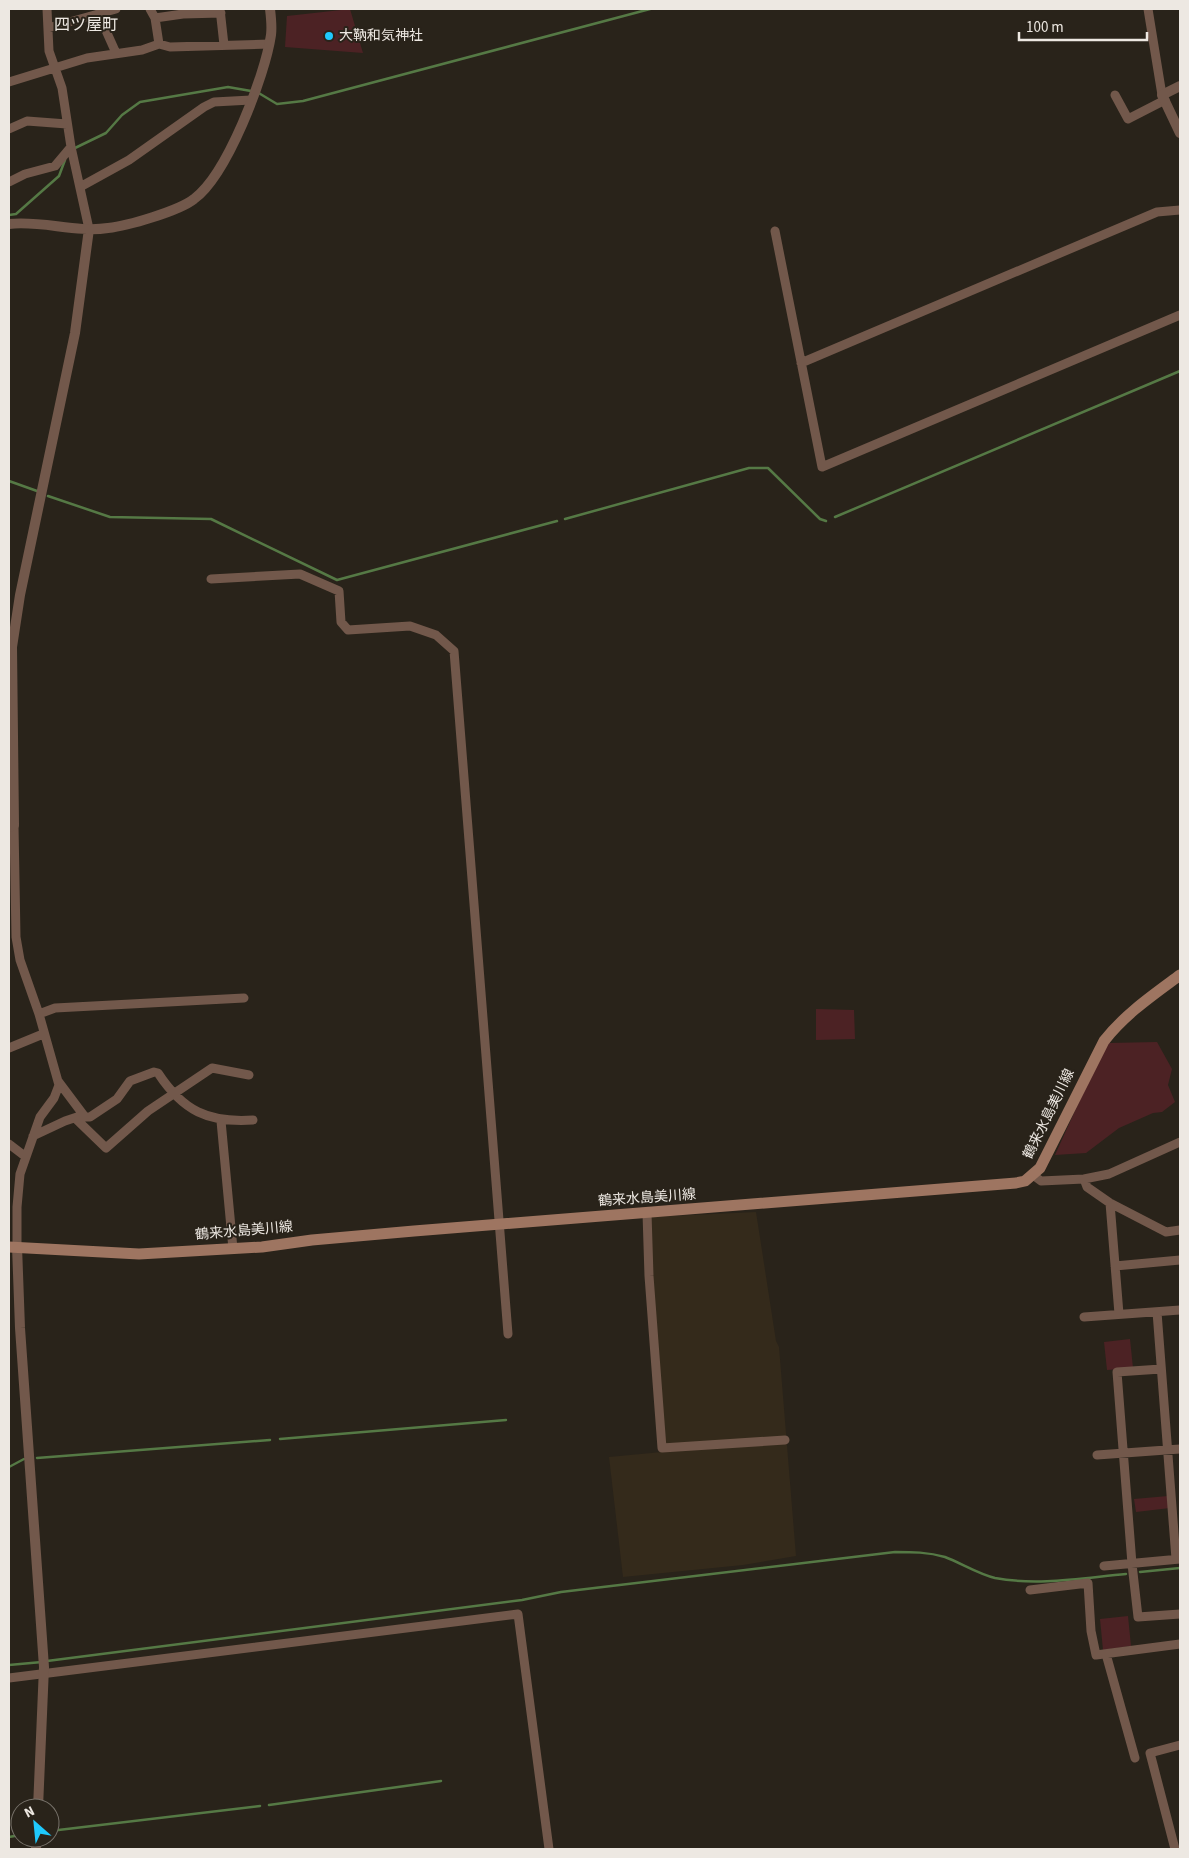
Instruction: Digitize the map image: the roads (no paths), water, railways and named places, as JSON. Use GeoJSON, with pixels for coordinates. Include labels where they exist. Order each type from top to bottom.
{"type":"FeatureCollection","features":[{"type":"Feature","properties":{"kind":"main road","name":"鶴来水島美川線"},"geometry":{"type":"LineString","coordinates":[[13,1247],[139,1254],[232,1249],[321,1239],[996,1185],[1025,1181],[1040,1168],[1086,1073],[1115,1026],[1138,1006],[1180,975]]}},
{"type":"Feature","properties":{"kind":"street"},"geometry":{"type":"LineString","coordinates":[[38,1798],[44,1667],[13,1247],[20,1174],[40,1117],[54,1098],[59,1085],[43,1034],[39,1014],[12,939],[12,647],[20,595],[75,333],[89,229],[56,67],[50,51],[47,9]]}},
{"type":"Feature","properties":{"kind":"street"},"geometry":{"type":"LineString","coordinates":[[48,28],[116,9]]}},
{"type":"Feature","properties":{"kind":"street"},"geometry":{"type":"LineString","coordinates":[[150,9],[155,18],[159,44]]}},
{"type":"Feature","properties":{"kind":"street"},"geometry":{"type":"LineString","coordinates":[[9,224],[27,222],[89,229],[108,228],[160,214],[194,200],[210,184],[224,163],[257,87],[269,44],[270,9]]}},
{"type":"Feature","properties":{"kind":"street"},"geometry":{"type":"LineString","coordinates":[[1148,9],[1164,98],[1180,133]]}},
{"type":"Feature","properties":{"kind":"street"},"geometry":{"type":"LineString","coordinates":[[155,18],[221,11],[224,45]]}},
{"type":"Feature","properties":{"kind":"street"},"geometry":{"type":"LineString","coordinates":[[100,15],[116,53]]}},
{"type":"Feature","properties":{"kind":"street"},"geometry":{"type":"LineString","coordinates":[[9,82],[87,58],[142,50],[159,44],[170,47],[269,44]]}},
{"type":"Feature","properties":{"kind":"street"},"geometry":{"type":"LineString","coordinates":[[1115,95],[1128,119],[1164,98],[1180,86]]}},
{"type":"Feature","properties":{"kind":"street"},"geometry":{"type":"LineString","coordinates":[[80,187],[129,160],[204,107],[214,102],[251,100]]}},
{"type":"Feature","properties":{"kind":"street"},"geometry":{"type":"LineString","coordinates":[[9,130],[26,120],[67,124]]}},
{"type":"Feature","properties":{"kind":"street"},"geometry":{"type":"LineString","coordinates":[[9,182],[25,174],[54,166],[71,147]]}},
{"type":"Feature","properties":{"kind":"street"},"geometry":{"type":"LineString","coordinates":[[801,363],[1157,212],[1180,210]]}},
{"type":"Feature","properties":{"kind":"street"},"geometry":{"type":"LineString","coordinates":[[775,232],[822,466],[1180,315]]}},
{"type":"Feature","properties":{"kind":"street"},"geometry":{"type":"LineString","coordinates":[[211,579],[300,574],[339,591],[341,622],[348,630],[410,626],[436,635],[454,651],[508,1334]]}},
{"type":"Feature","properties":{"kind":"street"},"geometry":{"type":"LineString","coordinates":[[39,1014],[55,1008],[244,998]]}},
{"type":"Feature","properties":{"kind":"street"},"geometry":{"type":"LineString","coordinates":[[9,1048],[43,1034]]}},
{"type":"Feature","properties":{"kind":"street"},"geometry":{"type":"LineString","coordinates":[[75,1118],[106,1148],[141,1116],[172,1093],[212,1068],[250,1075]]}},
{"type":"Feature","properties":{"kind":"street"},"geometry":{"type":"LineString","coordinates":[[33,1136],[75,1118],[90,1117],[117,1099],[130,1081],[154,1072],[158,1073],[172,1093],[208,1118],[221,1121],[253,1120]]}},
{"type":"Feature","properties":{"kind":"street"},"geometry":{"type":"LineString","coordinates":[[58,1081],[85,1117]]}},
{"type":"Feature","properties":{"kind":"street"},"geometry":{"type":"LineString","coordinates":[[221,1121],[232,1249]]}},
{"type":"Feature","properties":{"kind":"street"},"geometry":{"type":"LineString","coordinates":[[1033,1175],[1041,1181],[1084,1179],[1109,1174],[1180,1142]]}},
{"type":"Feature","properties":{"kind":"street"},"geometry":{"type":"LineString","coordinates":[[9,1144],[26,1158]]}},
{"type":"Feature","properties":{"kind":"street"},"geometry":{"type":"LineString","coordinates":[[1084,1179],[1087,1187],[1110,1203],[1166,1232],[1180,1230]]}},
{"type":"Feature","properties":{"kind":"street"},"geometry":{"type":"LineString","coordinates":[[1110,1203],[1119,1314]]}},
{"type":"Feature","properties":{"kind":"street"},"geometry":{"type":"LineString","coordinates":[[647,1213],[649,1276],[662,1448],[785,1440]]}},
{"type":"Feature","properties":{"kind":"street"},"geometry":{"type":"LineString","coordinates":[[1115,1266],[1180,1260]]}},
{"type":"Feature","properties":{"kind":"street"},"geometry":{"type":"LineString","coordinates":[[1084,1317],[1180,1310]]}},
{"type":"Feature","properties":{"kind":"street"},"geometry":{"type":"LineString","coordinates":[[1104,1566],[1178,1559],[1157,1312]]}},
{"type":"Feature","properties":{"kind":"street"},"geometry":{"type":"LineString","coordinates":[[1161,1369],[1118,1372],[1132,1564],[1138,1618],[1180,1614]]}},
{"type":"Feature","properties":{"kind":"street"},"geometry":{"type":"LineString","coordinates":[[1097,1455],[1180,1450]]}},
{"type":"Feature","properties":{"kind":"street"},"geometry":{"type":"LineString","coordinates":[[1030,1590],[1088,1583],[1091,1631],[1096,1655],[1180,1644]]}},
{"type":"Feature","properties":{"kind":"street"},"geometry":{"type":"LineString","coordinates":[[9,1678],[44,1667],[518,1614],[549,1849]]}},
{"type":"Feature","properties":{"kind":"street"},"geometry":{"type":"LineString","coordinates":[[1106,1654],[1135,1758]]}},
{"type":"Feature","properties":{"kind":"street"},"geometry":{"type":"LineString","coordinates":[[1175,1849],[1150,1754],[1180,1745]]}},
{"type":"Feature","properties":{"kind":"waterway"},"geometry":{"type":"LineString","coordinates":[[257,92],[277,104],[303,101],[650,9]]}},
{"type":"Feature","properties":{"kind":"waterway"},"geometry":{"type":"LineString","coordinates":[[75,148],[106,133],[122,115],[140,102],[228,87],[251,91]]}},
{"type":"Feature","properties":{"kind":"waterway"},"geometry":{"type":"LineString","coordinates":[[9,215],[16,214],[59,176],[65,160]]}},
{"type":"Feature","properties":{"kind":"waterway"},"geometry":{"type":"LineString","coordinates":[[835,517],[1180,371]]}},
{"type":"Feature","properties":{"kind":"waterway"},"geometry":{"type":"LineString","coordinates":[[565,519],[749,468],[768,468],[820,519],[826,521]]}},
{"type":"Feature","properties":{"kind":"waterway"},"geometry":{"type":"LineString","coordinates":[[9,481],[37,491]]}},
{"type":"Feature","properties":{"kind":"waterway"},"geometry":{"type":"LineString","coordinates":[[48,496],[110,517],[211,519],[337,580],[557,521]]}},
{"type":"Feature","properties":{"kind":"waterway"},"geometry":{"type":"LineString","coordinates":[[280,1439],[506,1420]]}},
{"type":"Feature","properties":{"kind":"waterway"},"geometry":{"type":"LineString","coordinates":[[37,1458],[270,1440]]}},
{"type":"Feature","properties":{"kind":"waterway"},"geometry":{"type":"LineString","coordinates":[[9,1467],[24,1459]]}},
{"type":"Feature","properties":{"kind":"waterway"},"geometry":{"type":"LineString","coordinates":[[47,1661],[522,1600],[561,1592],[895,1552],[939,1555],[989,1576],[1011,1580],[1044,1581],[1126,1574]]}},
{"type":"Feature","properties":{"kind":"waterway"},"geometry":{"type":"LineString","coordinates":[[1140,1572],[1180,1568]]}},
{"type":"Feature","properties":{"kind":"waterway"},"geometry":{"type":"LineString","coordinates":[[9,1665],[42,1662]]}},
{"type":"Feature","properties":{"kind":"waterway"},"geometry":{"type":"LineString","coordinates":[[269,1805],[441,1781]]}},
{"type":"Feature","properties":{"kind":"waterway"},"geometry":{"type":"LineString","coordinates":[[60,1830],[260,1806]]}},
{"type":"Feature","properties":{"kind":"place","name":"大靹和気神社"},"geometry":{"type":"Point","coordinates":[329,36]}},
{"type":"Feature","properties":{"kind":"district","name":"四ツ屋町"},"geometry":{"type":"Point","coordinates":[86,25]}}]}
